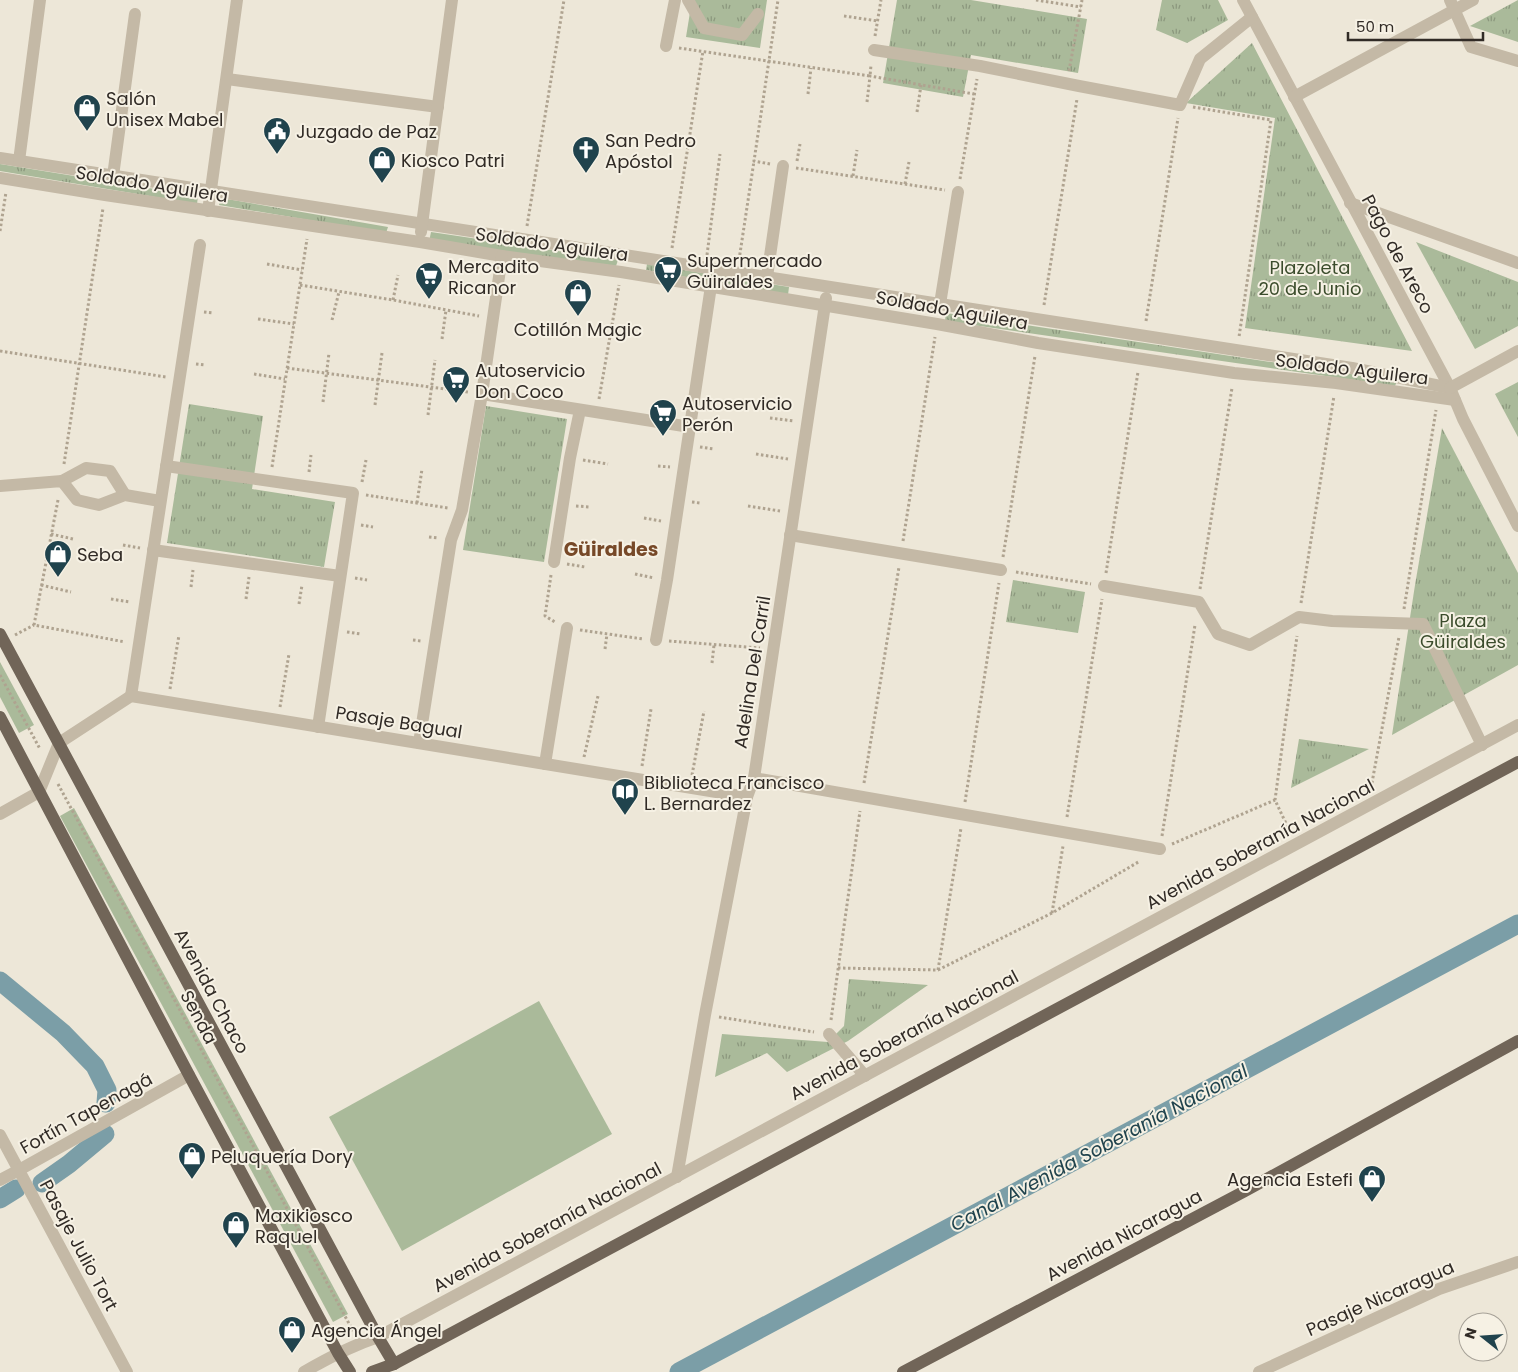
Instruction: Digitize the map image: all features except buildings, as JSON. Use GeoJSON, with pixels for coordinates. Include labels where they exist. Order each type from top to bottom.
{"type":"FeatureCollection","features":[{"type":"Feature","properties":{"kind":"main road","name":"Avenida Chaco"},"geometry":{"type":"LineString","coordinates":[[2,637],[378,1338],[394,1364]]}},
{"type":"Feature","properties":{"kind":"main road"},"geometry":{"type":"LineString","coordinates":[[0,717],[189,1075],[350,1372]]}},
{"type":"Feature","properties":{"kind":"main road"},"geometry":{"type":"LineString","coordinates":[[372,1372],[394,1364],[1518,762]]}},
{"type":"Feature","properties":{"kind":"main road","name":"Avenida Nicaragua"},"geometry":{"type":"LineString","coordinates":[[903,1372],[1245,1191],[1518,1041]]}},
{"type":"Feature","properties":{"kind":"street"},"geometry":{"type":"LineString","coordinates":[[19,161],[40,0]]}},
{"type":"Feature","properties":{"kind":"street"},"geometry":{"type":"LineString","coordinates":[[208,211],[237,0]]}},
{"type":"Feature","properties":{"kind":"street"},"geometry":{"type":"LineString","coordinates":[[420,242],[452,0]]}},
{"type":"Feature","properties":{"kind":"street"},"geometry":{"type":"LineString","coordinates":[[666,46],[675,0]]}},
{"type":"Feature","properties":{"kind":"street"},"geometry":{"type":"LineString","coordinates":[[688,0],[704,28],[742,35],[758,14]]}},
{"type":"Feature","properties":{"kind":"street","name":"Pago de Areco"},"geometry":{"type":"LineString","coordinates":[[1243,0],[1452,394],[1518,526]]}},
{"type":"Feature","properties":{"kind":"street"},"geometry":{"type":"LineString","coordinates":[[1294,97],[1452,5],[1473,0]]}},
{"type":"Feature","properties":{"kind":"street"},"geometry":{"type":"LineString","coordinates":[[1452,5],[1471,47],[1518,61]]}},
{"type":"Feature","properties":{"kind":"street"},"geometry":{"type":"LineString","coordinates":[[113,176],[135,14]]}},
{"type":"Feature","properties":{"kind":"street"},"geometry":{"type":"LineString","coordinates":[[874,50],[980,66],[1180,104],[1200,59],[1252,17]]}},
{"type":"Feature","properties":{"kind":"street"},"geometry":{"type":"LineString","coordinates":[[226,79],[438,106]]}},
{"type":"Feature","properties":{"kind":"street","name":"Soldado Aguilera"},"geometry":{"type":"LineString","coordinates":[[0,158],[1352,368],[1452,394]]}},
{"type":"Feature","properties":{"kind":"street"},"geometry":{"type":"LineString","coordinates":[[767,277],[790,167]]}},
{"type":"Feature","properties":{"kind":"street","name":"Soldado Aguilera"},"geometry":{"type":"LineString","coordinates":[[4,179],[502,256],[638,274],[937,324],[1038,343],[1234,374],[1336,383],[1438,398],[1452,394]]}},
{"type":"Feature","properties":{"kind":"street"},"geometry":{"type":"LineString","coordinates":[[940,304],[958,192]]}},
{"type":"Feature","properties":{"kind":"street"},"geometry":{"type":"LineString","coordinates":[[1350,203],[1518,263]]}},
{"type":"Feature","properties":{"kind":"street"},"geometry":{"type":"LineString","coordinates":[[0,814],[39,792],[59,743],[131,696],[200,245]]}},
{"type":"Feature","properties":{"kind":"street"},"geometry":{"type":"LineString","coordinates":[[419,743],[450,540],[462,510],[482,394],[502,256]]}},
{"type":"Feature","properties":{"kind":"street"},"geometry":{"type":"LineString","coordinates":[[638,274],[640,258]]}},
{"type":"Feature","properties":{"kind":"street"},"geometry":{"type":"LineString","coordinates":[[656,640],[711,286]]}},
{"type":"Feature","properties":{"kind":"street","name":"Adelina Del Carril"},"geometry":{"type":"LineString","coordinates":[[676,1177],[747,797],[754,778],[828,287]]}},
{"type":"Feature","properties":{"kind":"street"},"geometry":{"type":"LineString","coordinates":[[1452,394],[1518,351]]}},
{"type":"Feature","properties":{"kind":"street"},"geometry":{"type":"LineString","coordinates":[[482,394],[690,427]]}},
{"type":"Feature","properties":{"kind":"street"},"geometry":{"type":"LineString","coordinates":[[554,562],[570,458],[580,410]]}},
{"type":"Feature","properties":{"kind":"street"},"geometry":{"type":"LineString","coordinates":[[166,466],[356,494],[340,576],[318,727]]}},
{"type":"Feature","properties":{"kind":"street"},"geometry":{"type":"LineString","coordinates":[[0,486],[62,481],[86,468],[110,472],[125,495]]}},
{"type":"Feature","properties":{"kind":"street"},"geometry":{"type":"LineString","coordinates":[[62,481],[77,500],[99,505],[125,495],[160,501]]}},
{"type":"Feature","properties":{"kind":"street"},"geometry":{"type":"LineString","coordinates":[[790,535],[1002,570]]}},
{"type":"Feature","properties":{"kind":"street"},"geometry":{"type":"LineString","coordinates":[[152,550],[340,576]]}},
{"type":"Feature","properties":{"kind":"street"},"geometry":{"type":"LineString","coordinates":[[1104,586],[1199,602],[1218,634],[1250,644],[1299,617],[1332,622],[1423,624],[1482,745]]}},
{"type":"Feature","properties":{"kind":"street"},"geometry":{"type":"LineString","coordinates":[[545,764],[567,628]]}},
{"type":"Feature","properties":{"kind":"street","name":"Pasaje Bagual"},"geometry":{"type":"LineString","coordinates":[[131,696],[747,797]]}},
{"type":"Feature","properties":{"kind":"street","name":"Avenida Soberanía Nacional"},"geometry":{"type":"LineString","coordinates":[[304,1372],[338,1353],[360,1343],[378,1338],[1518,726]]}},
{"type":"Feature","properties":{"kind":"street"},"geometry":{"type":"LineString","coordinates":[[754,778],[1160,849]]}},
{"type":"Feature","properties":{"kind":"street"},"geometry":{"type":"LineString","coordinates":[[829,1034],[865,1076]]}},
{"type":"Feature","properties":{"kind":"street","name":"Fortín Tapenagá"},"geometry":{"type":"LineString","coordinates":[[0,1180],[189,1075]]}},
{"type":"Feature","properties":{"kind":"street","name":"Pasaje Julio Tort"},"geometry":{"type":"LineString","coordinates":[[0,1135],[127,1372]]}},
{"type":"Feature","properties":{"kind":"street","name":"Pasaje Nicaragua"},"geometry":{"type":"LineString","coordinates":[[1259,1372],[1439,1289],[1518,1262]]}},
{"type":"Feature","properties":{"kind":"path"},"geometry":{"type":"LineString","coordinates":[[524,240],[564,0]]}},
{"type":"Feature","properties":{"kind":"path"},"geometry":{"type":"LineString","coordinates":[[737,273],[778,0]]}},
{"type":"Feature","properties":{"kind":"path"},"geometry":{"type":"LineString","coordinates":[[867,102],[881,0]]}},
{"type":"Feature","properties":{"kind":"path"},"geometry":{"type":"LineString","coordinates":[[1036,0],[1081,6]]}},
{"type":"Feature","properties":{"kind":"path"},"geometry":{"type":"LineString","coordinates":[[1041,320],[1073,85],[1082,0]]}},
{"type":"Feature","properties":{"kind":"path"},"geometry":{"type":"LineString","coordinates":[[844,16],[878,21]]}},
{"type":"Feature","properties":{"kind":"path"},"geometry":{"type":"LineString","coordinates":[[666,46],[870,76],[974,94]]}},
{"type":"Feature","properties":{"kind":"path"},"geometry":{"type":"LineString","coordinates":[[669,262],[703,51]]}},
{"type":"Feature","properties":{"kind":"path"},"geometry":{"type":"LineString","coordinates":[[754,161],[958,192],[980,66]]}},
{"type":"Feature","properties":{"kind":"path"},"geometry":{"type":"LineString","coordinates":[[808,94],[811,68]]}},
{"type":"Feature","properties":{"kind":"path"},"geometry":{"type":"LineString","coordinates":[[917,112],[921,85]]}},
{"type":"Feature","properties":{"kind":"path"},"geometry":{"type":"LineString","coordinates":[[1144,336],[1180,104],[1271,120],[1237,350]]}},
{"type":"Feature","properties":{"kind":"path"},"geometry":{"type":"LineString","coordinates":[[790,167],[800,144]]}},
{"type":"Feature","properties":{"kind":"path"},"geometry":{"type":"LineString","coordinates":[[853,176],[857,150]]}},
{"type":"Feature","properties":{"kind":"path"},"geometry":{"type":"LineString","coordinates":[[706,268],[720,154]]}},
{"type":"Feature","properties":{"kind":"path"},"geometry":{"type":"LineString","coordinates":[[904,184],[909,162]]}},
{"type":"Feature","properties":{"kind":"path"},"geometry":{"type":"LineString","coordinates":[[0,231],[4,179]]}},
{"type":"Feature","properties":{"kind":"path"},"geometry":{"type":"LineString","coordinates":[[34,625],[62,481],[105,196]]}},
{"type":"Feature","properties":{"kind":"path"},"geometry":{"type":"LineString","coordinates":[[270,480],[310,226]]}},
{"type":"Feature","properties":{"kind":"path"},"geometry":{"type":"LineString","coordinates":[[267,264],[302,270]]}},
{"type":"Feature","properties":{"kind":"path"},"geometry":{"type":"LineString","coordinates":[[596,412],[621,272]]}},
{"type":"Feature","properties":{"kind":"path"},"geometry":{"type":"LineString","coordinates":[[393,300],[398,274]]}},
{"type":"Feature","properties":{"kind":"path"},"geometry":{"type":"LineString","coordinates":[[300,285],[493,319]]}},
{"type":"Feature","properties":{"kind":"path"},"geometry":{"type":"LineString","coordinates":[[332,320],[339,292]]}},
{"type":"Feature","properties":{"kind":"path"},"geometry":{"type":"LineString","coordinates":[[442,339],[446,310]]}},
{"type":"Feature","properties":{"kind":"path"},"geometry":{"type":"LineString","coordinates":[[258,319],[294,324]]}},
{"type":"Feature","properties":{"kind":"path"},"geometry":{"type":"LineString","coordinates":[[705,1015],[829,1034],[862,797],[937,324]]}},
{"type":"Feature","properties":{"kind":"path"},"geometry":{"type":"LineString","coordinates":[[938,970],[1038,343]]}},
{"type":"Feature","properties":{"kind":"path"},"geometry":{"type":"LineString","coordinates":[[0,351],[179,378]]}},
{"type":"Feature","properties":{"kind":"path"},"geometry":{"type":"LineString","coordinates":[[323,402],[329,353]]}},
{"type":"Feature","properties":{"kind":"path"},"geometry":{"type":"LineString","coordinates":[[375,405],[382,353]]}},
{"type":"Feature","properties":{"kind":"path"},"geometry":{"type":"LineString","coordinates":[[1052,913],[1140,359]]}},
{"type":"Feature","properties":{"kind":"path"},"geometry":{"type":"LineString","coordinates":[[428,415],[435,360]]}},
{"type":"Feature","properties":{"kind":"path"},"geometry":{"type":"LineString","coordinates":[[287,368],[482,394]]}},
{"type":"Feature","properties":{"kind":"path"},"geometry":{"type":"LineString","coordinates":[[254,374],[286,379]]}},
{"type":"Feature","properties":{"kind":"path"},"geometry":{"type":"LineString","coordinates":[[1160,849],[1234,374]]}},
{"type":"Feature","properties":{"kind":"path"},"geometry":{"type":"LineString","coordinates":[[1368,806],[1401,624],[1438,398]]}},
{"type":"Feature","properties":{"kind":"path"},"geometry":{"type":"LineString","coordinates":[[770,418],[807,423]]}},
{"type":"Feature","properties":{"kind":"path"},"geometry":{"type":"LineString","coordinates":[[756,454],[802,461]]}},
{"type":"Feature","properties":{"kind":"path"},"geometry":{"type":"LineString","coordinates":[[570,458],[608,464]]}},
{"type":"Feature","properties":{"kind":"path"},"geometry":{"type":"LineString","coordinates":[[366,460],[356,494],[462,510]]}},
{"type":"Feature","properties":{"kind":"path"},"geometry":{"type":"LineString","coordinates":[[417,503],[422,469]]}},
{"type":"Feature","properties":{"kind":"path"},"geometry":{"type":"LineString","coordinates":[[748,506],[794,513]]}},
{"type":"Feature","properties":{"kind":"path"},"geometry":{"type":"LineString","coordinates":[[51,534],[73,539]]}},
{"type":"Feature","properties":{"kind":"path"},"geometry":{"type":"LineString","coordinates":[[554,562],[545,616],[567,628]]}},
{"type":"Feature","properties":{"kind":"path"},"geometry":{"type":"LineString","coordinates":[[246,599],[251,564]]}},
{"type":"Feature","properties":{"kind":"path"},"geometry":{"type":"LineString","coordinates":[[1002,570],[1104,586]]}},
{"type":"Feature","properties":{"kind":"path"},"geometry":{"type":"LineString","coordinates":[[42,585],[72,592]]}},
{"type":"Feature","properties":{"kind":"path"},"geometry":{"type":"LineString","coordinates":[[111,599],[144,604]]}},
{"type":"Feature","properties":{"kind":"path"},"geometry":{"type":"LineString","coordinates":[[2,637],[34,625],[138,645]]}},
{"type":"Feature","properties":{"kind":"path"},"geometry":{"type":"LineString","coordinates":[[605,649],[607,634]]}},
{"type":"Feature","properties":{"kind":"path"},"geometry":{"type":"LineString","coordinates":[[168,702],[179,635]]}},
{"type":"Feature","properties":{"kind":"path"},"geometry":{"type":"LineString","coordinates":[[712,663],[714,645]]}},
{"type":"Feature","properties":{"kind":"path"},"geometry":{"type":"LineString","coordinates":[[278,720],[289,654]]}},
{"type":"Feature","properties":{"kind":"path","name":"Senda"},"geometry":{"type":"LineString","coordinates":[[0,675],[360,1343]]}},
{"type":"Feature","properties":{"kind":"path"},"geometry":{"type":"LineString","coordinates":[[581,770],[598,696]]}},
{"type":"Feature","properties":{"kind":"path"},"geometry":{"type":"LineString","coordinates":[[640,779],[651,709]]}},
{"type":"Feature","properties":{"kind":"path"},"geometry":{"type":"LineString","coordinates":[[690,788],[704,711]]}},
{"type":"Feature","properties":{"kind":"path"},"geometry":{"type":"LineString","coordinates":[[838,968],[938,970],[1052,913],[1160,849],[1275,800]]}},
{"type":"Feature","properties":{"kind":"green space"},"geometry":{"type":"Polygon","coordinates":[[[692,0],[767,0],[760,48],[686,37],[692,0]]]}},
{"type":"Feature","properties":{"kind":"green space"},"geometry":{"type":"Polygon","coordinates":[[[897,0],[971,0],[1087,19],[1078,73],[971,55],[963,97],[883,83],[897,0]]]}},
{"type":"Feature","properties":{"kind":"green space"},"geometry":{"type":"Polygon","coordinates":[[[1162,0],[1218,0],[1228,20],[1187,43],[1156,30],[1162,0]]]}},
{"type":"Feature","properties":{"kind":"green space"},"geometry":{"type":"Polygon","coordinates":[[[1518,0],[1518,42],[1470,26],[1518,0]]]}},
{"type":"Feature","properties":{"kind":"green space","name":"Plazoleta 20 de Junio"},"geometry":{"type":"Polygon","coordinates":[[[1252,43],[1412,351],[1245,328],[1275,118],[1186,103],[1252,43]]]}},
{"type":"Feature","properties":{"kind":"green space"},"geometry":{"type":"Polygon","coordinates":[[[0,164],[198,196],[197,204],[0,171],[0,164]]]}},
{"type":"Feature","properties":{"kind":"green space"},"geometry":{"type":"Polygon","coordinates":[[[221,198],[388,227],[386,233],[219,205],[221,198]]]}},
{"type":"Feature","properties":{"kind":"green space"},"geometry":{"type":"Polygon","coordinates":[[[431,232],[618,260],[616,266],[429,242],[431,232]]]}},
{"type":"Feature","properties":{"kind":"green space"},"geometry":{"type":"Polygon","coordinates":[[[1416,242],[1518,282],[1518,326],[1475,349],[1416,242]]]}},
{"type":"Feature","properties":{"kind":"green space"},"geometry":{"type":"Polygon","coordinates":[[[647,264],[789,287],[788,295],[646,270],[647,264]]]}},
{"type":"Feature","properties":{"kind":"green space"},"geometry":{"type":"Polygon","coordinates":[[[946,313],[1397,381],[1395,386],[945,321],[946,313]]]}},
{"type":"Feature","properties":{"kind":"green space"},"geometry":{"type":"Polygon","coordinates":[[[1518,382],[1518,437],[1495,394],[1518,382]]]}},
{"type":"Feature","properties":{"kind":"green space"},"geometry":{"type":"Polygon","coordinates":[[[189,404],[263,416],[252,489],[335,502],[324,567],[167,543],[189,404]]]}},
{"type":"Feature","properties":{"kind":"green space"},"geometry":{"type":"Polygon","coordinates":[[[486,406],[567,419],[544,562],[463,550],[486,406]]]}},
{"type":"Feature","properties":{"kind":"green space","name":"Plaza Güiraldes"},"geometry":{"type":"Polygon","coordinates":[[[1442,428],[1518,573],[1518,665],[1392,735],[1415,585],[1442,428]]]}},
{"type":"Feature","properties":{"kind":"green space"},"geometry":{"type":"Polygon","coordinates":[[[1013,580],[1085,592],[1078,633],[1006,622],[1013,580]]]}},
{"type":"Feature","properties":{"kind":"green space"},"geometry":{"type":"Polygon","coordinates":[[[0,662],[34,725],[19,733],[0,697],[0,662]]]}},
{"type":"Feature","properties":{"kind":"green space"},"geometry":{"type":"Polygon","coordinates":[[[1299,739],[1369,749],[1291,788],[1299,739]]]}},
{"type":"Feature","properties":{"kind":"green space"},"geometry":{"type":"Polygon","coordinates":[[[74,808],[348,1314],[333,1322],[60,816],[74,808]]]}},
{"type":"Feature","properties":{"kind":"green space"},"geometry":{"type":"Polygon","coordinates":[[[849,979],[928,985],[848,1041],[787,1072],[767,1053],[715,1077],[722,1034],[828,1042],[844,1026],[849,979]]]}},
{"type":"Feature","properties":{"kind":"green space"},"geometry":{"type":"Polygon","coordinates":[[[539,1001],[612,1134],[402,1251],[329,1117],[539,1001]]]}},
{"type":"Feature","properties":{"kind":"waterway","name":"Canal Avenida Soberanía Nacional"},"geometry":{"type":"LineString","coordinates":[[679,1372],[1518,924]]}},
{"type":"Feature","properties":{"kind":"waterway"},"geometry":{"type":"LineString","coordinates":[[0,981],[63,1033],[95,1066],[107,1090],[106,1103]]}},
{"type":"Feature","properties":{"kind":"waterway"},"geometry":{"type":"LineString","coordinates":[[42,1183],[69,1164],[105,1134]]}},
{"type":"Feature","properties":{"kind":"waterway"},"geometry":{"type":"LineString","coordinates":[[0,1199],[16,1189]]}},
{"type":"Feature","properties":{"kind":"place","name":"Salón Unisex Mabel"},"geometry":{"type":"Point","coordinates":[87,132]}},
{"type":"Feature","properties":{"kind":"place","name":"Juzgado de Paz"},"geometry":{"type":"Point","coordinates":[277,155]}},
{"type":"Feature","properties":{"kind":"place","name":"San Pedro Apóstol"},"geometry":{"type":"Point","coordinates":[586,174]}},
{"type":"Feature","properties":{"kind":"place","name":"Kiosco Patri"},"geometry":{"type":"Point","coordinates":[382,184]}},
{"type":"Feature","properties":{"kind":"place","name":"Supermercado Güiraldes"},"geometry":{"type":"Point","coordinates":[668,294]}},
{"type":"Feature","properties":{"kind":"place","name":"Mercadito Ricanor"},"geometry":{"type":"Point","coordinates":[429,300]}},
{"type":"Feature","properties":{"kind":"place","name":"Cotillón Magic"},"geometry":{"type":"Point","coordinates":[578,317]}},
{"type":"Feature","properties":{"kind":"place","name":"Autoservicio Don Coco"},"geometry":{"type":"Point","coordinates":[456,404]}},
{"type":"Feature","properties":{"kind":"place","name":"Autoservicio Perón"},"geometry":{"type":"Point","coordinates":[663,437]}},
{"type":"Feature","properties":{"kind":"place","name":"Seba"},"geometry":{"type":"Point","coordinates":[58,578]}},
{"type":"Feature","properties":{"kind":"place","name":"Biblioteca Francisco L. Bernardez"},"geometry":{"type":"Point","coordinates":[625,816]}},
{"type":"Feature","properties":{"kind":"place","name":"Peluquería Dory"},"geometry":{"type":"Point","coordinates":[192,1180]}},
{"type":"Feature","properties":{"kind":"place","name":"Agencia Estefi"},"geometry":{"type":"Point","coordinates":[1372,1203]}},
{"type":"Feature","properties":{"kind":"place","name":"Maxikiosco Raquel"},"geometry":{"type":"Point","coordinates":[236,1249]}},
{"type":"Feature","properties":{"kind":"place","name":"Agencia Ángel"},"geometry":{"type":"Point","coordinates":[292,1354]}},
{"type":"Feature","properties":{"kind":"district","name":"Güiraldes"},"geometry":{"type":"Point","coordinates":[611,549]}}]}
